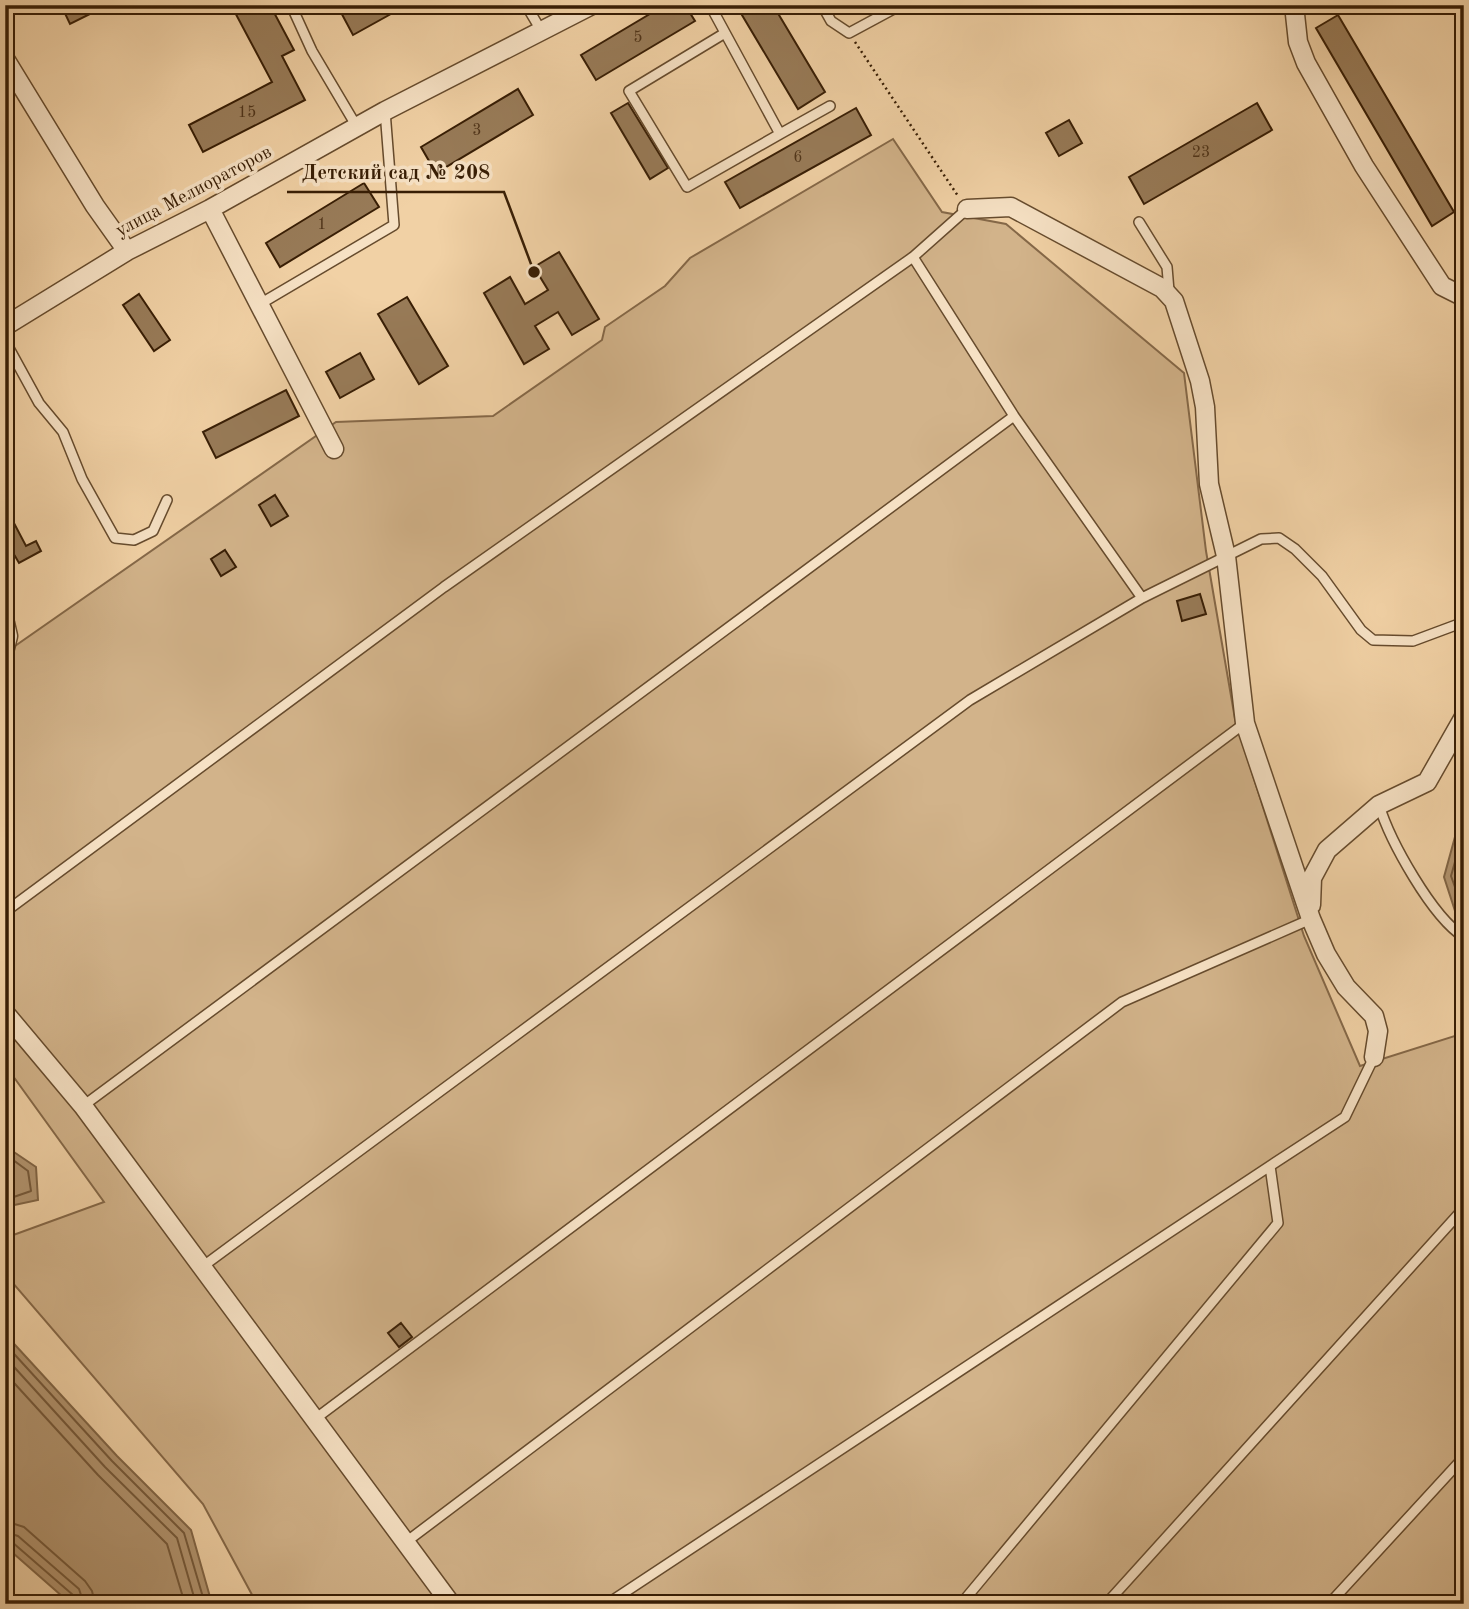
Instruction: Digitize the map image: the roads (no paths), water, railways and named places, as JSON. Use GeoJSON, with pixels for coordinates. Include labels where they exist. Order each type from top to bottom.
{"type":"FeatureCollection","features":[{"type":"Feature","properties":{"kind":"street","name":"улица Мелиораторов"},"geometry":{"type":"LineString","coordinates":[[5,326],[127,251],[210,209],[385,111],[592,5]]}},
{"type":"Feature","properties":{"kind":"street"},"geometry":{"type":"LineString","coordinates":[[1294,5],[1298,42],[1306,63],[1364,166],[1442,286],[1450,293],[1458,295],[1464,291]]}},
{"type":"Feature","properties":{"kind":"street"},"geometry":{"type":"LineString","coordinates":[[5,59],[94,206],[127,251]]}},
{"type":"Feature","properties":{"kind":"street"},"geometry":{"type":"LineString","coordinates":[[967,209],[1011,207],[1169,293],[1200,382],[1205,407],[1209,484],[1226,556],[1245,723],[1311,919],[1326,954],[1346,987],[1374,1016],[1378,1031],[1374,1058]]}},
{"type":"Feature","properties":{"kind":"street"},"geometry":{"type":"LineString","coordinates":[[210,209],[334,449]]}},
{"type":"Feature","properties":{"kind":"street"},"geometry":{"type":"LineString","coordinates":[[5,623],[8,636],[5,648]]}},
{"type":"Feature","properties":{"kind":"street"},"geometry":{"type":"LineString","coordinates":[[1311,919],[1312,878],[1327,850],[1379,804],[1427,782],[1464,717]]}},
{"type":"Feature","properties":{"kind":"street"},"geometry":{"type":"LineString","coordinates":[[5,1013],[83,1106],[451,1604]]}},
{"type":"Feature","properties":{"kind":"lane"},"geometry":{"type":"LineString","coordinates":[[291,5],[312,51],[357,127]]}},
{"type":"Feature","properties":{"kind":"lane"},"geometry":{"type":"LineString","coordinates":[[526,5],[542,32]]}},
{"type":"Feature","properties":{"kind":"lane"},"geometry":{"type":"LineString","coordinates":[[710,5],[780,134]]}},
{"type":"Feature","properties":{"kind":"lane"},"geometry":{"type":"LineString","coordinates":[[822,5],[831,21],[849,33],[901,5]]}},
{"type":"Feature","properties":{"kind":"lane"},"geometry":{"type":"LineString","coordinates":[[725,33],[629,91],[687,187],[830,106]]}},
{"type":"Feature","properties":{"kind":"lane"},"geometry":{"type":"LineString","coordinates":[[260,304],[394,225],[385,111]]}},
{"type":"Feature","properties":{"kind":"lane"},"geometry":{"type":"LineString","coordinates":[[5,912],[444,587],[913,257],[967,209]]}},
{"type":"Feature","properties":{"kind":"lane"},"geometry":{"type":"LineString","coordinates":[[1139,222],[1167,267],[1169,293]]}},
{"type":"Feature","properties":{"kind":"lane"},"geometry":{"type":"LineString","coordinates":[[913,257],[1014,416],[1142,598]]}},
{"type":"Feature","properties":{"kind":"lane"},"geometry":{"type":"LineString","coordinates":[[5,341],[39,403],[63,432],[82,479],[115,538],[134,540],[153,531],[167,500]]}},
{"type":"Feature","properties":{"kind":"lane"},"geometry":{"type":"LineString","coordinates":[[83,1106],[1014,416]]}},
{"type":"Feature","properties":{"kind":"lane"},"geometry":{"type":"LineString","coordinates":[[202,1267],[970,701],[1142,598],[1261,540],[1279,538],[1295,549],[1322,576],[1360,630],[1373,640],[1413,641],[1464,622]]}},
{"type":"Feature","properties":{"kind":"lane"},"geometry":{"type":"LineString","coordinates":[[315,1419],[1245,723]]}},
{"type":"Feature","properties":{"kind":"lane"},"geometry":{"type":"LineString","coordinates":[[1379,804],[1387,832],[1444,921],[1464,937]]}},
{"type":"Feature","properties":{"kind":"lane"},"geometry":{"type":"LineString","coordinates":[[406,1542],[1122,1002],[1311,919]]}},
{"type":"Feature","properties":{"kind":"lane"},"geometry":{"type":"LineString","coordinates":[[607,1604],[1313,1140],[1345,1116],[1374,1058]]}},
{"type":"Feature","properties":{"kind":"lane"},"geometry":{"type":"LineString","coordinates":[[961,1604],[1278,1223],[1270,1166]]}},
{"type":"Feature","properties":{"kind":"lane"},"geometry":{"type":"LineString","coordinates":[[1106,1604],[1464,1208]]}},
{"type":"Feature","properties":{"kind":"lane"},"geometry":{"type":"LineString","coordinates":[[1329,1604],[1464,1457]]}},
{"type":"Feature","properties":{"kind":"water"},"geometry":{"type":"Polygon","coordinates":[[[1464,804],[1464,920],[1457,917],[1444,877],[1464,804]]]}},
{"type":"Feature","properties":{"kind":"water"},"geometry":{"type":"Polygon","coordinates":[[[5,1146],[36,1167],[38,1200],[5,1207],[5,1146]]]}},
{"type":"Feature","properties":{"kind":"water"},"geometry":{"type":"Polygon","coordinates":[[[5,1334],[117,1456],[191,1530],[212,1604],[71,1604],[5,1546],[5,1334]]]}},
{"type":"Feature","properties":{"kind":"place","name":"Детский сад № 208"},"geometry":{"type":"Point","coordinates":[534,272]}}]}
